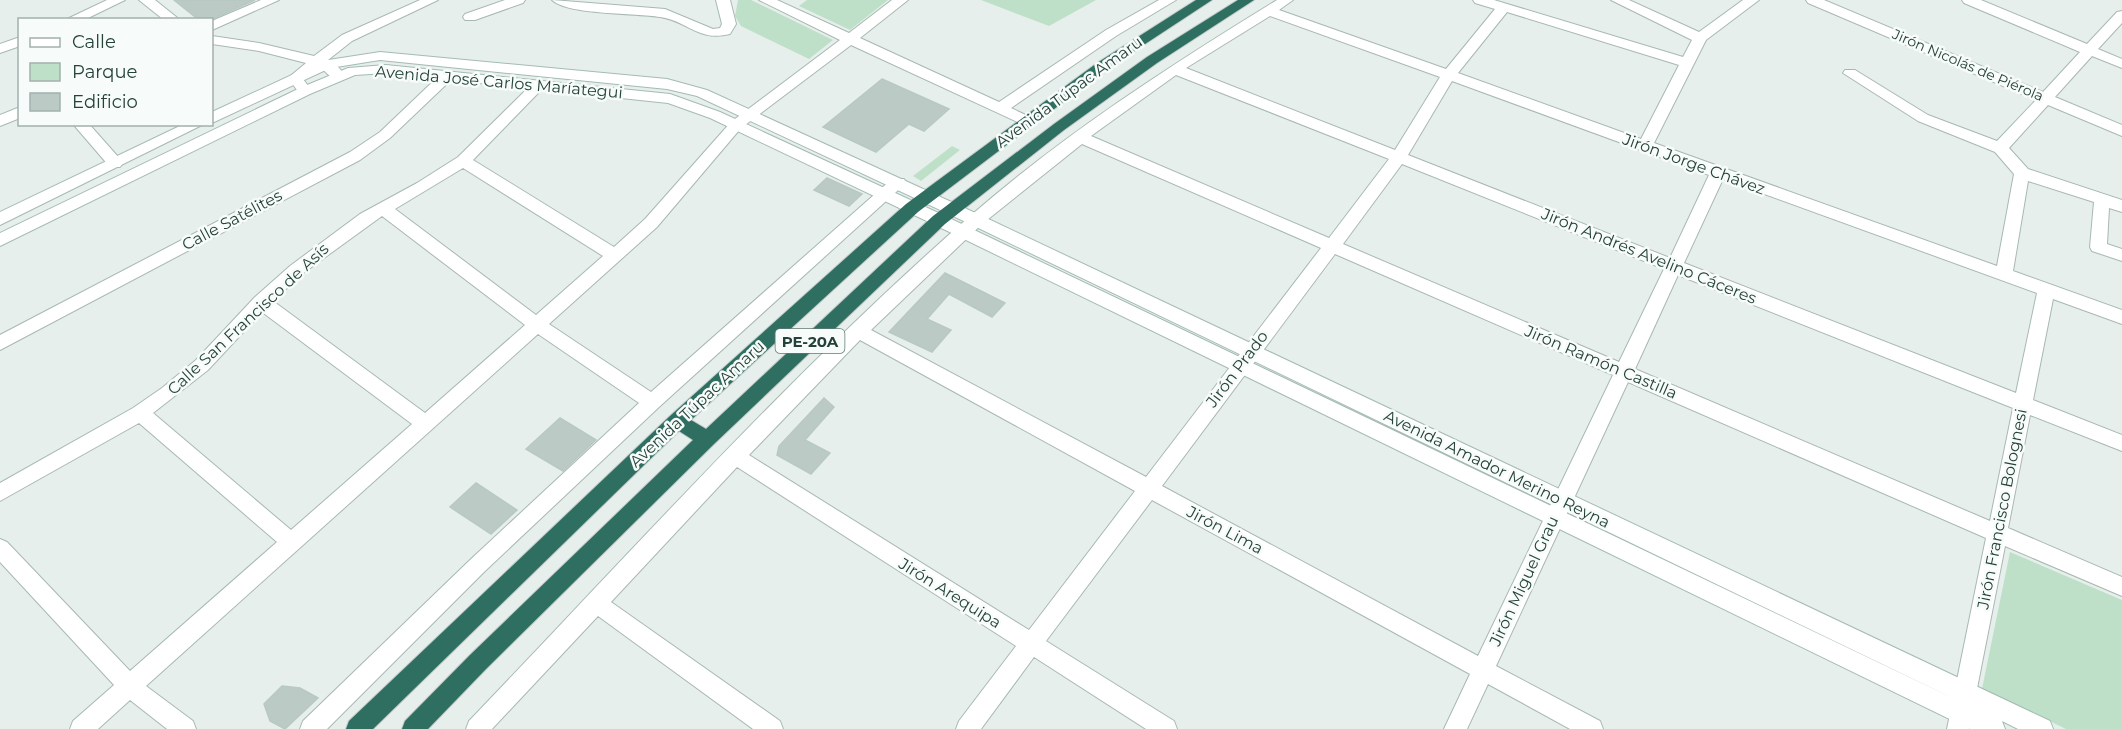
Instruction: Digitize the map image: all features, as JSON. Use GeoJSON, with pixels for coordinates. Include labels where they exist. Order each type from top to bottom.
{"type":"FeatureCollection","features":[{"type":"Feature","properties":{"kind":"highway","name":"Avenida Túpac Amaru"},"geometry":{"type":"LineString","coordinates":[[357,729],[677,421],[919,202],[1128,49],[1205,0]]}},
{"type":"Feature","properties":{"kind":"highway","name":"Avenida Túpac Amaru"},"geometry":{"type":"LineString","coordinates":[[413,729],[707,439],[945,214],[1152,60],[1247,0]]}},
{"type":"Feature","properties":{"kind":"highway"},"geometry":{"type":"LineString","coordinates":[[677,421],[707,439]]}},
{"type":"Feature","properties":{"kind":"street"},"geometry":{"type":"LineString","coordinates":[[76,18],[118,0]]}},
{"type":"Feature","properties":{"kind":"street"},"geometry":{"type":"LineString","coordinates":[[146,0],[171,18]]}},
{"type":"Feature","properties":{"kind":"street"},"geometry":{"type":"LineString","coordinates":[[213,26],[272,0]]}},
{"type":"Feature","properties":{"kind":"street"},"geometry":{"type":"LineString","coordinates":[[320,63],[347,38],[431,0]]}},
{"type":"Feature","properties":{"kind":"street"},"geometry":{"type":"LineString","coordinates":[[470,17],[518,0]]}},
{"type":"Feature","properties":{"kind":"street"},"geometry":{"type":"LineString","coordinates":[[559,0],[574,5],[665,13],[712,33],[725,30],[729,24],[723,0]]}},
{"type":"Feature","properties":{"kind":"street"},"geometry":{"type":"LineString","coordinates":[[766,0],[1027,121]]}},
{"type":"Feature","properties":{"kind":"street"},"geometry":{"type":"LineString","coordinates":[[81,729],[614,255],[675,197],[742,120],[901,0]]}},
{"type":"Feature","properties":{"kind":"street"},"geometry":{"type":"LineString","coordinates":[[1000,108],[1111,33],[1169,0]]}},
{"type":"Feature","properties":{"kind":"street"},"geometry":{"type":"LineString","coordinates":[[477,729],[735,456],[858,331],[970,226],[1080,137],[1175,69],[1286,0]]}},
{"type":"Feature","properties":{"kind":"street"},"geometry":{"type":"LineString","coordinates":[[1480,0],[1687,63]]}},
{"type":"Feature","properties":{"kind":"street"},"geometry":{"type":"LineString","coordinates":[[1618,0],[1700,38]]}},
{"type":"Feature","properties":{"kind":"street"},"geometry":{"type":"LineString","coordinates":[[1645,147],[1700,38],[1752,0]]}},
{"type":"Feature","properties":{"kind":"street","name":"Jirón Nicolás de Piérola"},"geometry":{"type":"LineString","coordinates":[[1813,0],[2122,131]]}},
{"type":"Feature","properties":{"kind":"street"},"geometry":{"type":"LineString","coordinates":[[1969,0],[2122,64]]}},
{"type":"Feature","properties":{"kind":"street","name":"Jirón Prado"},"geometry":{"type":"LineString","coordinates":[[967,729],[1399,157],[1448,76],[1504,7]]}},
{"type":"Feature","properties":{"kind":"street","name":"Jirón Jorge Chávez"},"geometry":{"type":"LineString","coordinates":[[1267,10],[2122,317]]}},
{"type":"Feature","properties":{"kind":"street"},"geometry":{"type":"LineString","coordinates":[[2000,148],[2122,15]]}},
{"type":"Feature","properties":{"kind":"street"},"geometry":{"type":"LineString","coordinates":[[213,40],[259,46],[320,63],[338,76]]}},
{"type":"Feature","properties":{"kind":"street","name":"Avenida José Carlos Maríategui"},"geometry":{"type":"LineString","coordinates":[[213,118],[295,78],[320,63],[398,57],[667,84],[702,93],[742,120]]}},
{"type":"Feature","properties":{"kind":"street","name":"Avenida José Carlos Maríategui"},"geometry":{"type":"LineString","coordinates":[[0,240],[338,76],[353,71],[386,69],[670,99],[742,120],[945,214]]}},
{"type":"Feature","properties":{"kind":"street","name":"Jirón Andrés Avelino Cáceres"},"geometry":{"type":"LineString","coordinates":[[1175,69],[2122,443]]}},
{"type":"Feature","properties":{"kind":"street"},"geometry":{"type":"LineString","coordinates":[[1850,73],[1923,118],[2000,148],[2022,173],[2102,201],[2121,205]]}},
{"type":"Feature","properties":{"kind":"street","name":"Calle Satélites"},"geometry":{"type":"LineString","coordinates":[[0,343],[355,156],[385,135],[448,75]]}},
{"type":"Feature","properties":{"kind":"street"},"geometry":{"type":"LineString","coordinates":[[295,78],[306,91]]}},
{"type":"Feature","properties":{"kind":"street","name":"Calle San Francisco de Asís"},"geometry":{"type":"LineString","coordinates":[[0,493],[140,413],[202,365],[261,302],[330,242],[463,161],[539,85]]}},
{"type":"Feature","properties":{"kind":"street"},"geometry":{"type":"LineString","coordinates":[[0,121],[18,113]]}},
{"type":"Feature","properties":{"kind":"street"},"geometry":{"type":"LineString","coordinates":[[82,126],[116,163]]}},
{"type":"Feature","properties":{"kind":"street"},"geometry":{"type":"LineString","coordinates":[[0,219],[193,126]]}},
{"type":"Feature","properties":{"kind":"street","name":"Jirón Ramón Castilla"},"geometry":{"type":"LineString","coordinates":[[1080,137],[2122,587]]}},
{"type":"Feature","properties":{"kind":"street"},"geometry":{"type":"LineString","coordinates":[[463,161],[614,255]]}},
{"type":"Feature","properties":{"kind":"street","name":"Jirón Miguel Grau"},"geometry":{"type":"LineString","coordinates":[[1455,729],[1718,173]]}},
{"type":"Feature","properties":{"kind":"street"},"geometry":{"type":"LineString","coordinates":[[2004,274],[2022,173]]}},
{"type":"Feature","properties":{"kind":"street","name":"Avenida Túpac Amaru"},"geometry":{"type":"LineString","coordinates":[[311,729],[477,566],[652,402],[891,189]]}},
{"type":"Feature","properties":{"kind":"street"},"geometry":{"type":"LineString","coordinates":[[2102,201],[2098,247],[2122,255]]}},
{"type":"Feature","properties":{"kind":"street"},"geometry":{"type":"LineString","coordinates":[[383,209],[536,324],[652,402]]}},
{"type":"Feature","properties":{"kind":"street","name":"Avenida Amador Merino Reyna"},"geometry":{"type":"LineString","coordinates":[[945,214],[1558,509],[2042,729]]}},
{"type":"Feature","properties":{"kind":"street","name":"Jirón Francisco Bolognesi"},"geometry":{"type":"LineString","coordinates":[[1960,721],[2046,289]]}},
{"type":"Feature","properties":{"kind":"street"},"geometry":{"type":"LineString","coordinates":[[261,302],[425,423]]}},
{"type":"Feature","properties":{"kind":"street","name":"Jirón Lima"},"geometry":{"type":"LineString","coordinates":[[858,331],[1592,729]]}},
{"type":"Feature","properties":{"kind":"street"},"geometry":{"type":"LineString","coordinates":[[140,413],[291,542]]}},
{"type":"Feature","properties":{"kind":"street","name":"Jirón Arequipa"},"geometry":{"type":"LineString","coordinates":[[735,456],[1166,729]]}},
{"type":"Feature","properties":{"kind":"street","name":"Avenida Amador Merino Reyna"},"geometry":{"type":"LineString","coordinates":[[1558,509],[1960,721],[1994,729]]}},
{"type":"Feature","properties":{"kind":"street"},"geometry":{"type":"LineString","coordinates":[[0,548],[129,686],[185,729]]}},
{"type":"Feature","properties":{"kind":"street"},"geometry":{"type":"LineString","coordinates":[[595,602],[772,729]]}},
{"type":"Feature","properties":{"kind":"green space"},"geometry":{"type":"Polygon","coordinates":[[[738,0],[751,0],[833,40],[809,59],[741,26],[735,16],[738,0]]]}},
{"type":"Feature","properties":{"kind":"green space"},"geometry":{"type":"Polygon","coordinates":[[[807,0],[888,0],[850,30],[799,6],[807,0]]]}},
{"type":"Feature","properties":{"kind":"green space"},"geometry":{"type":"Polygon","coordinates":[[[981,0],[1096,0],[1049,26],[981,0]]]}},
{"type":"Feature","properties":{"kind":"green space"},"geometry":{"type":"Polygon","coordinates":[[[952,146],[960,150],[921,181],[913,176],[952,146]]]}},
{"type":"Feature","properties":{"kind":"green space"},"geometry":{"type":"Polygon","coordinates":[[[2010,552],[2122,600],[2122,729],[2066,729],[1982,689],[2010,552]]]}},
{"type":"Feature","properties":{"kind":"building"},"geometry":{"type":"Polygon","coordinates":[[[174,0],[255,0],[213,19],[196,18],[174,0]]]}},
{"type":"Feature","properties":{"kind":"building"},"geometry":{"type":"Polygon","coordinates":[[[882,79],[949,109],[924,131],[909,124],[876,152],[823,127],[882,79]]]}},
{"type":"Feature","properties":{"kind":"building"},"geometry":{"type":"Polygon","coordinates":[[[827,178],[862,194],[849,206],[814,190],[827,178]]]}},
{"type":"Feature","properties":{"kind":"building"},"geometry":{"type":"Polygon","coordinates":[[[945,273],[1005,303],[992,317],[949,294],[927,319],[951,330],[932,352],[889,332],[945,273]]]}},
{"type":"Feature","properties":{"kind":"building"},"geometry":{"type":"Polygon","coordinates":[[[824,398],[834,407],[805,440],[830,453],[811,474],[777,455],[779,446],[824,398]]]}},
{"type":"Feature","properties":{"kind":"building"},"geometry":{"type":"Polygon","coordinates":[[[560,418],[596,440],[563,471],[526,449],[560,418]]]}},
{"type":"Feature","properties":{"kind":"building"},"geometry":{"type":"Polygon","coordinates":[[[476,483],[517,510],[491,534],[450,507],[476,483]]]}},
{"type":"Feature","properties":{"kind":"building"},"geometry":{"type":"Polygon","coordinates":[[[282,686],[300,688],[318,698],[285,729],[270,721],[264,704],[282,686]]]}}]}
